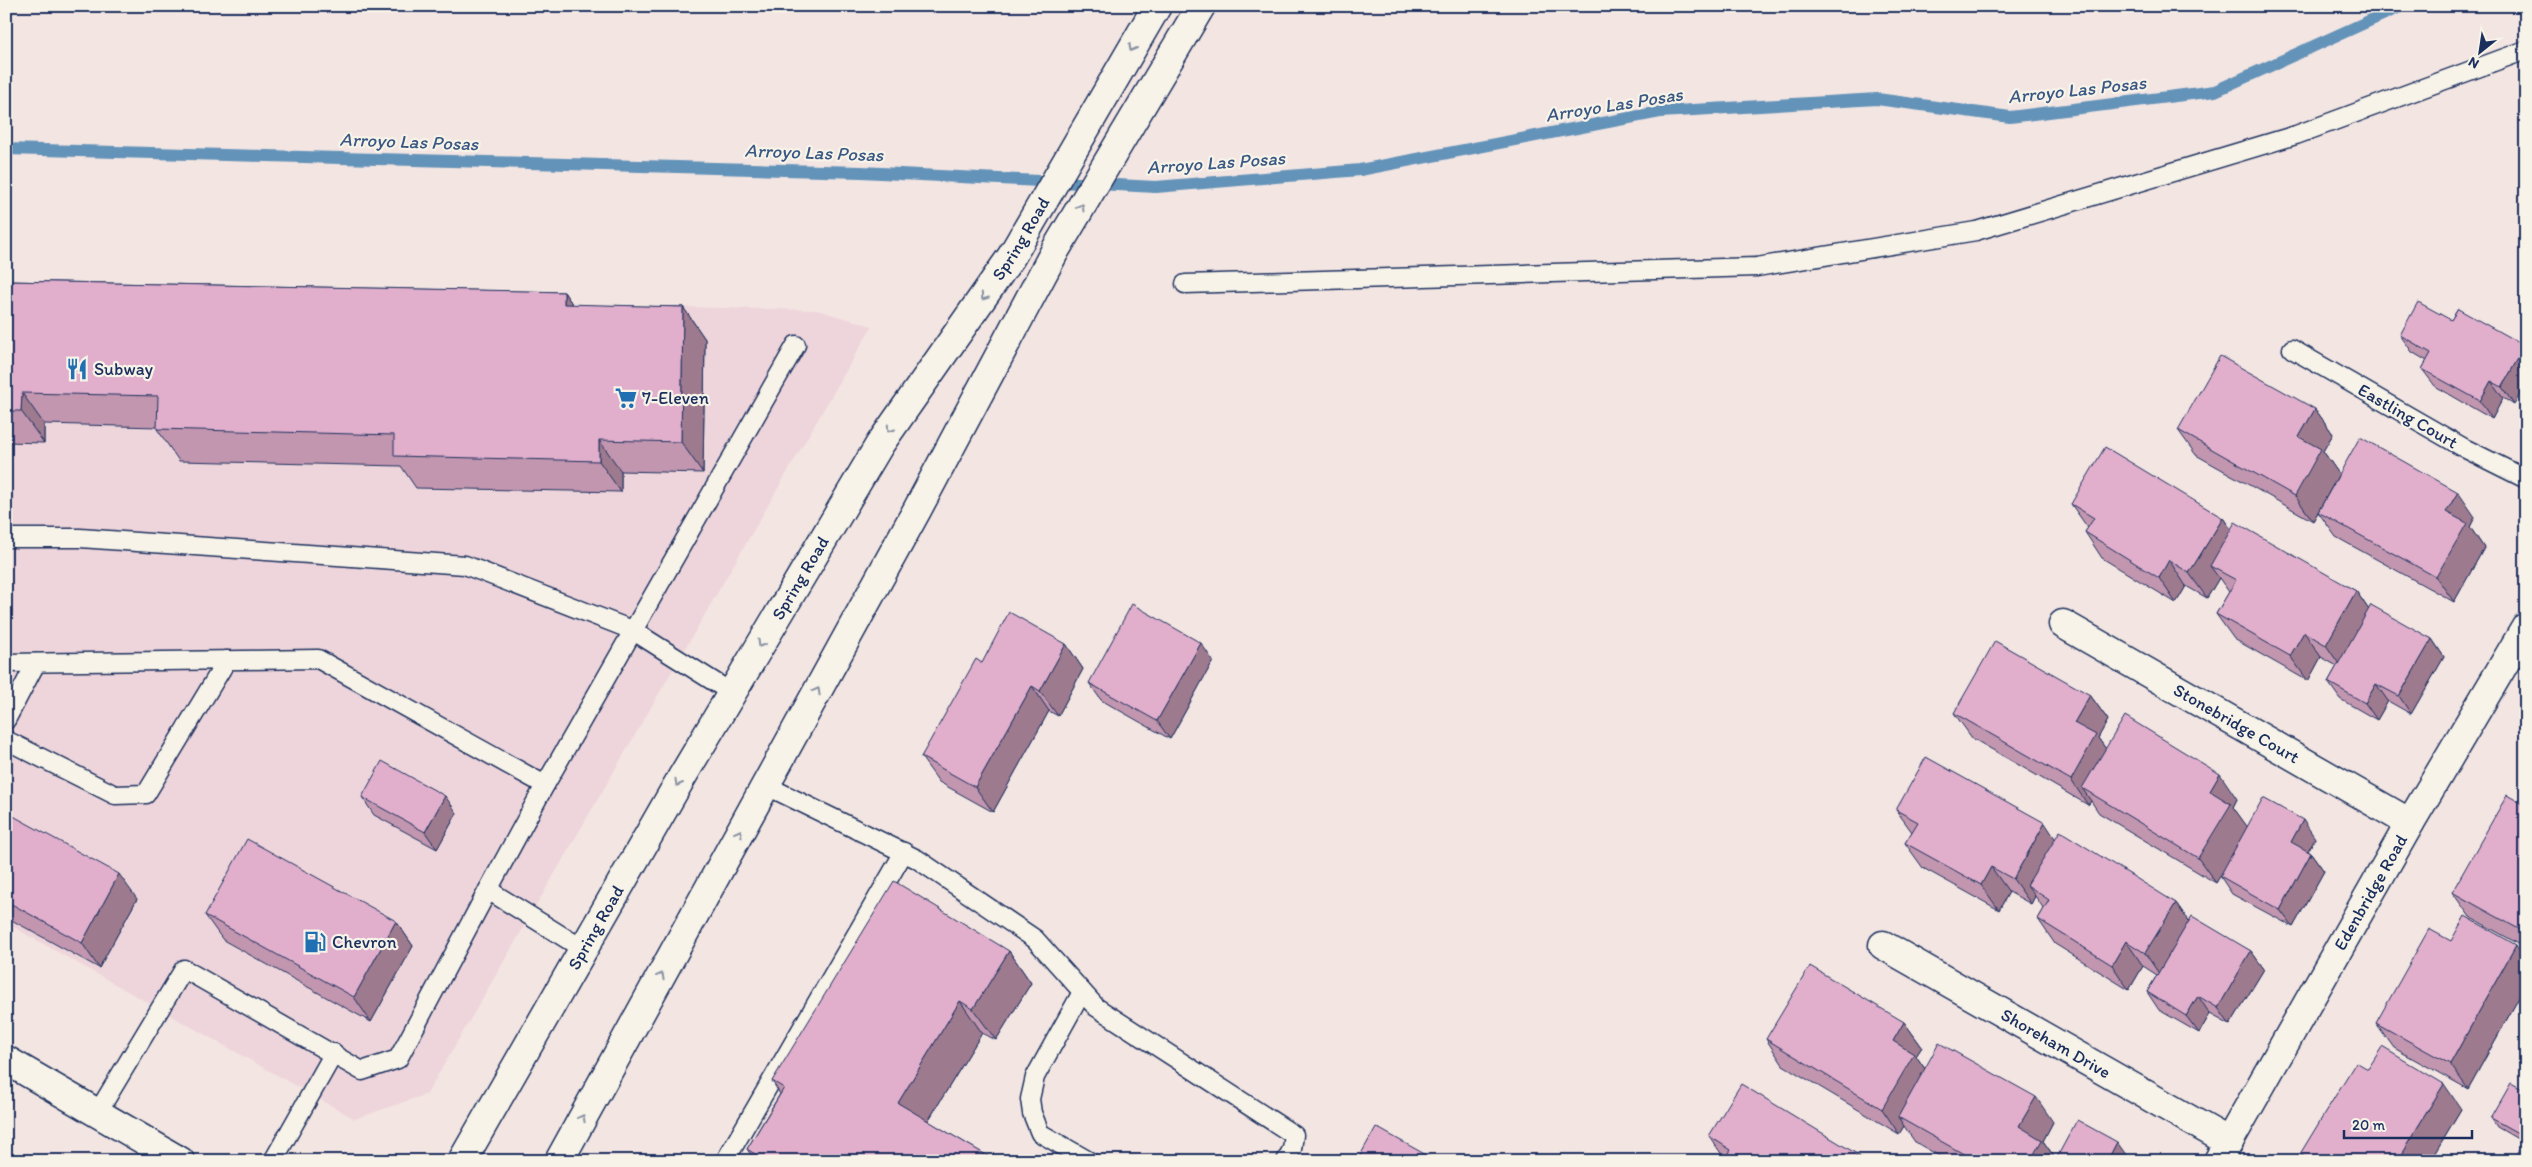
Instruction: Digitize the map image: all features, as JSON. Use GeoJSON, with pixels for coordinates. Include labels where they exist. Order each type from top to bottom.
{"type":"FeatureCollection","features":[{"type":"Feature","properties":{"kind":"main road","name":"Spring Road"},"geometry":{"type":"LineString","coordinates":[[462,1161],[583,949],[880,444],[1012,257],[1157,6]]}},
{"type":"Feature","properties":{"kind":"main road","name":"Spring Road"},"geometry":{"type":"LineString","coordinates":[[559,1161],[1056,249],[1200,6]]}},
{"type":"Feature","properties":{"kind":"main road","name":"Stonebridge Court"},"geometry":{"type":"LineString","coordinates":[[2063,624],[2410,823]]}},
{"type":"Feature","properties":{"kind":"main road","name":"Edenbridge Road"},"geometry":{"type":"LineString","coordinates":[[2224,1151],[2410,823],[2526,627]]}},
{"type":"Feature","properties":{"kind":"main road","name":"Shoreham Drive"},"geometry":{"type":"LineString","coordinates":[[1884,945],[2224,1151]]}},
{"type":"Feature","properties":{"kind":"main road"},"geometry":{"type":"LineString","coordinates":[[6,1060],[180,1161]]}},
{"type":"Feature","properties":{"kind":"lane"},"geometry":{"type":"LineString","coordinates":[[1185,284],[1757,267],[1976,231],[2296,135],[2526,50]]}},
{"type":"Feature","properties":{"kind":"lane"},"geometry":{"type":"LineString","coordinates":[[98,1112],[184,969],[334,1053],[362,1071],[398,1059],[545,785],[796,345]]}},
{"type":"Feature","properties":{"kind":"lane","name":"Eastling Court"},"geometry":{"type":"LineString","coordinates":[[2292,350],[2466,449],[2526,480]]}},
{"type":"Feature","properties":{"kind":"lane"},"geometry":{"type":"LineString","coordinates":[[6,538],[80,538],[465,566],[632,630],[732,694]]}},
{"type":"Feature","properties":{"kind":"lane"},"geometry":{"type":"LineString","coordinates":[[6,663],[318,659],[545,785]]}},
{"type":"Feature","properties":{"kind":"lane"},"geometry":{"type":"LineString","coordinates":[[6,740],[115,795],[146,794],[227,660]]}},
{"type":"Feature","properties":{"kind":"lane"},"geometry":{"type":"LineString","coordinates":[[6,720],[36,662]]}},
{"type":"Feature","properties":{"kind":"lane"},"geometry":{"type":"LineString","coordinates":[[765,785],[917,859],[1035,940],[1096,1007],[1294,1135],[1292,1149],[1286,1161]]}},
{"type":"Feature","properties":{"kind":"lane"},"geometry":{"type":"LineString","coordinates":[[725,1161],[904,852]]}},
{"type":"Feature","properties":{"kind":"lane"},"geometry":{"type":"LineString","coordinates":[[488,890],[583,949]]}},
{"type":"Feature","properties":{"kind":"lane"},"geometry":{"type":"LineString","coordinates":[[1082,992],[1035,1077],[1030,1099],[1032,1113],[1040,1133],[1088,1161]]}},
{"type":"Feature","properties":{"kind":"lane"},"geometry":{"type":"LineString","coordinates":[[273,1161],[334,1053]]}},
{"type":"Feature","properties":{"kind":"shaded area"},"geometry":{"type":"Polygon","coordinates":[[[6,292],[817,310],[872,326],[427,1094],[355,1119],[6,923],[6,292]]]}},
{"type":"Feature","properties":{"kind":"building"},"geometry":{"type":"Polygon","coordinates":[[[6,281],[564,292],[564,304],[683,307],[681,442],[599,440],[599,461],[394,456],[394,435],[157,429],[158,396],[22,393],[21,411],[6,411],[6,281]]]}},
{"type":"Feature","properties":{"kind":"building"},"geometry":{"type":"Polygon","coordinates":[[[2418,302],[2451,320],[2458,309],[2525,346],[2502,387],[2491,381],[2480,401],[2422,369],[2431,353],[2400,335],[2418,302]]]}},
{"type":"Feature","properties":{"kind":"building"},"geometry":{"type":"Polygon","coordinates":[[[2220,356],[2315,409],[2299,437],[2321,449],[2295,496],[2178,430],[2220,356]]]}},
{"type":"Feature","properties":{"kind":"building"},"geometry":{"type":"Polygon","coordinates":[[[2360,437],[2458,492],[2446,512],[2467,523],[2436,577],[2318,512],[2360,437]]]}},
{"type":"Feature","properties":{"kind":"building"},"geometry":{"type":"Polygon","coordinates":[[[2105,447],[2223,518],[2189,573],[2169,560],[2159,578],[2085,532],[2094,518],[2071,504],[2105,447]]]}},
{"type":"Feature","properties":{"kind":"building"},"geometry":{"type":"Polygon","coordinates":[[[2235,522],[2356,591],[2326,645],[2304,632],[2290,656],[2216,614],[2236,580],[2210,566],[2235,522]]]}},
{"type":"Feature","properties":{"kind":"building"},"geometry":{"type":"Polygon","coordinates":[[[1132,604],[1201,643],[1157,721],[1089,683],[1132,604]]]}},
{"type":"Feature","properties":{"kind":"building"},"geometry":{"type":"Polygon","coordinates":[[[2371,605],[2432,639],[2399,696],[2376,684],[2365,703],[2328,682],[2371,605]]]}},
{"type":"Feature","properties":{"kind":"building"},"geometry":{"type":"Polygon","coordinates":[[[1009,612],[1066,644],[1040,691],[1032,686],[975,787],[921,757],[976,659],[982,663],[1009,612]]]}},
{"type":"Feature","properties":{"kind":"building"},"geometry":{"type":"Polygon","coordinates":[[[1995,641],[2090,695],[2074,723],[2096,735],[2071,780],[1954,713],[1995,641]]]}},
{"type":"Feature","properties":{"kind":"building"},"geometry":{"type":"Polygon","coordinates":[[[2125,716],[2220,774],[2210,791],[2231,804],[2198,858],[2082,788],[2125,716]]]}},
{"type":"Feature","properties":{"kind":"building"},"geometry":{"type":"Polygon","coordinates":[[[1926,757],[2045,823],[2013,879],[1991,867],[1981,885],[1905,843],[1918,822],[1896,810],[1926,757]]]}},
{"type":"Feature","properties":{"kind":"building"},"geometry":{"type":"Polygon","coordinates":[[[382,761],[445,796],[425,832],[362,797],[382,761]]]}},
{"type":"Feature","properties":{"kind":"building"},"geometry":{"type":"Polygon","coordinates":[[[2507,795],[2526,806],[2526,933],[2452,892],[2507,795]]]}},
{"type":"Feature","properties":{"kind":"building"},"geometry":{"type":"Polygon","coordinates":[[[2263,798],[2303,820],[2291,842],[2311,853],[2280,910],[2220,876],[2263,798]]]}},
{"type":"Feature","properties":{"kind":"building"},"geometry":{"type":"Polygon","coordinates":[[[6,812],[119,874],[82,943],[6,901],[6,812]]]}},
{"type":"Feature","properties":{"kind":"building"},"geometry":{"type":"Polygon","coordinates":[[[2060,831],[2176,903],[2145,953],[2126,941],[2112,965],[2038,919],[2049,900],[2027,885],[2060,831]]]}},
{"type":"Feature","properties":{"kind":"building"},"geometry":{"type":"Polygon","coordinates":[[[247,839],[396,921],[354,997],[205,915],[247,839]]]}},
{"type":"Feature","properties":{"kind":"building"},"geometry":{"type":"Polygon","coordinates":[[[894,881],[1009,951],[973,1009],[960,1001],[898,1103],[996,1161],[766,1161],[747,1149],[784,1088],[772,1081],[894,881]]]}},
{"type":"Feature","properties":{"kind":"building"},"geometry":{"type":"Polygon","coordinates":[[[2192,916],[2251,951],[2218,1008],[2198,996],[2186,1016],[2147,992],[2192,916]]]}},
{"type":"Feature","properties":{"kind":"building"},"geometry":{"type":"Polygon","coordinates":[[[2465,916],[2516,945],[2450,1064],[2376,1023],[2429,929],[2451,941],[2465,916]]]}},
{"type":"Feature","properties":{"kind":"building"},"geometry":{"type":"Polygon","coordinates":[[[1810,966],[1904,1022],[1893,1041],[1914,1054],[1882,1109],[1766,1039],[1810,966]]]}},
{"type":"Feature","properties":{"kind":"building"},"geometry":{"type":"Polygon","coordinates":[[[1939,1043],[2036,1097],[2019,1126],[2042,1140],[2030,1161],[1976,1161],[1898,1117],[1939,1043]]]}},
{"type":"Feature","properties":{"kind":"building"},"geometry":{"type":"Polygon","coordinates":[[[2382,1047],[2444,1084],[2397,1161],[2311,1161],[2300,1154],[2356,1062],[2368,1069],[2382,1047]]]}},
{"type":"Feature","properties":{"kind":"building"},"geometry":{"type":"Polygon","coordinates":[[[2511,1083],[2526,1091],[2525,1137],[2491,1118],[2511,1083]]]}},
{"type":"Feature","properties":{"kind":"building"},"geometry":{"type":"Polygon","coordinates":[[[1741,1084],[1857,1154],[1853,1161],[1724,1161],[1731,1150],[1709,1136],[1741,1084]]]}},
{"type":"Feature","properties":{"kind":"building"},"geometry":{"type":"Polygon","coordinates":[[[2077,1120],[2117,1142],[2107,1161],[2055,1161],[2077,1120]]]}},
{"type":"Feature","properties":{"kind":"building"},"geometry":{"type":"Polygon","coordinates":[[[1376,1127],[1437,1161],[1357,1161],[1376,1127]]]}},
{"type":"Feature","properties":{"kind":"building"},"geometry":{"type":"Polygon","coordinates":[[[2526,1137],[2526,1161],[2513,1161],[2526,1137]]]}},
{"type":"Feature","properties":{"kind":"waterway","name":"Arroyo Las Posas"},"geometry":{"type":"LineString","coordinates":[[6,149],[861,172],[1156,187],[1360,170],[1660,112],[1877,99],[2010,117],[2215,91],[2402,6]]}},
{"type":"Feature","properties":{"kind":"place","name":"Subway"},"geometry":{"type":"Point","coordinates":[77,369]}},
{"type":"Feature","properties":{"kind":"place","name":"7-Eleven"},"geometry":{"type":"Point","coordinates":[626,398]}},
{"type":"Feature","properties":{"kind":"place","name":"Chevron"},"geometry":{"type":"Point","coordinates":[315,942]}}]}
